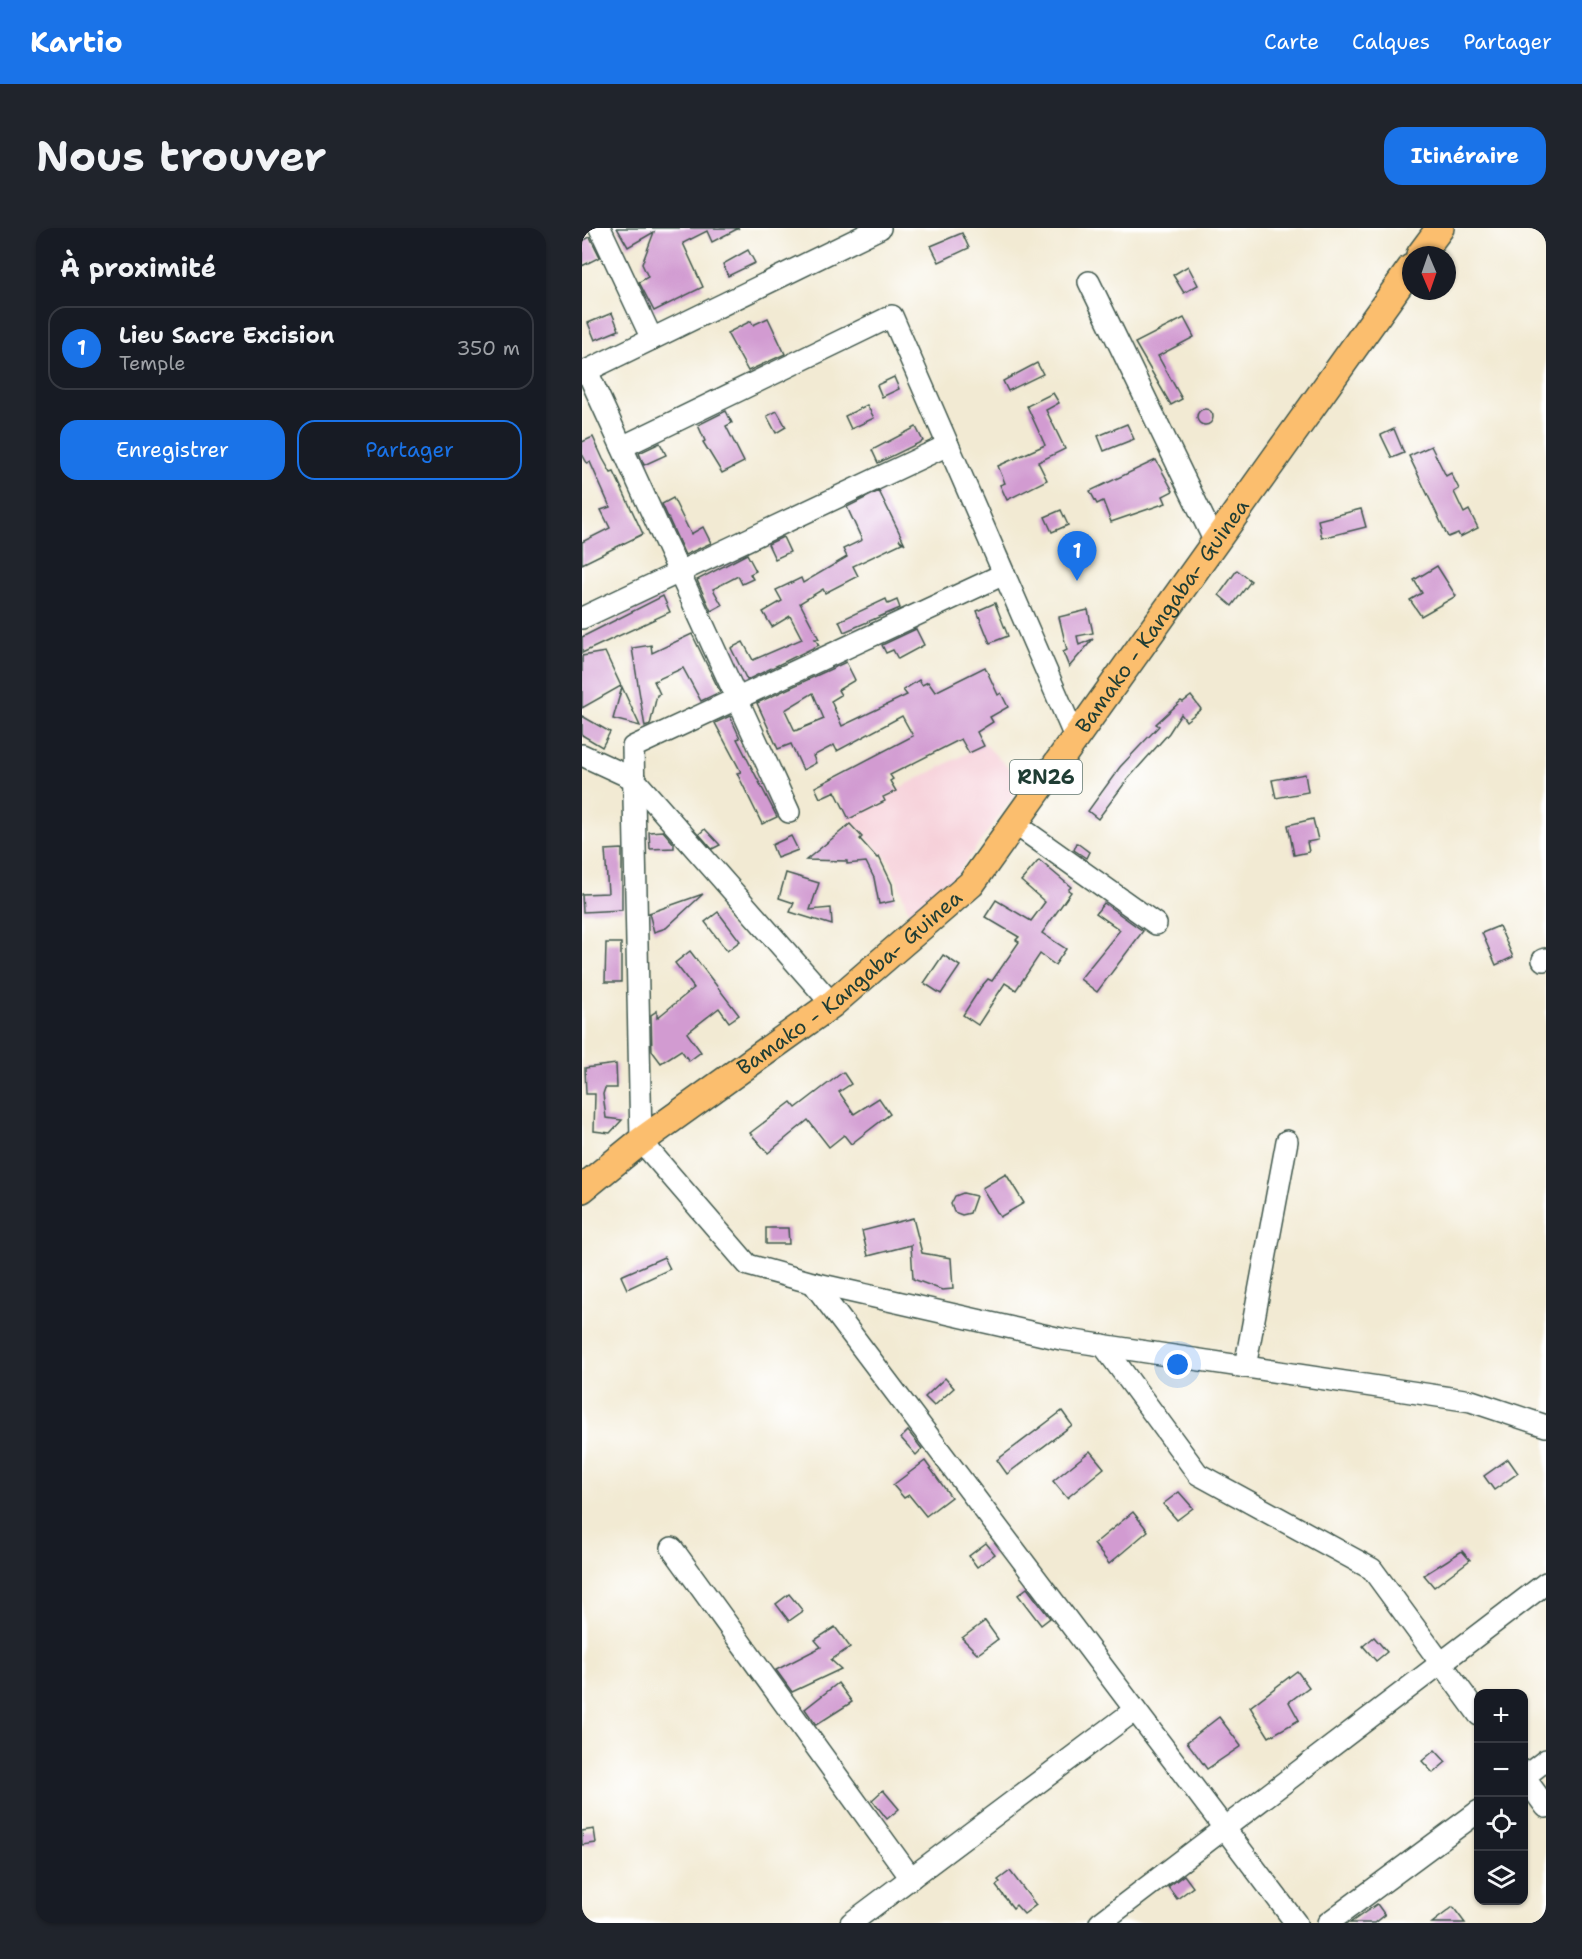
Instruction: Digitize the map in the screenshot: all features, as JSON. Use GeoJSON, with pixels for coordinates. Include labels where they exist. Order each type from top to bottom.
{"type":"FeatureCollection","features":[{"type":"Feature","properties":{"kind":"main road"},"geometry":{"type":"LineString","coordinates":[[1427,246],[1440,228]]}},
{"type":"Feature","properties":{"kind":"main road","name":"Bamako - Kangaba- Guinea"},"geometry":{"type":"LineString","coordinates":[[582,1189],[641,1141],[832,1004],[971,884],[1402,281]]}},
{"type":"Feature","properties":{"kind":"street"},"geometry":{"type":"LineString","coordinates":[[600,228],[652,339]]}},
{"type":"Feature","properties":{"kind":"street"},"geometry":{"type":"LineString","coordinates":[[789,812],[622,447],[585,372],[880,228]]}},
{"type":"Feature","properties":{"kind":"street"},"geometry":{"type":"LineString","coordinates":[[1089,282],[1215,542]]}},
{"type":"Feature","properties":{"kind":"street"},"geometry":{"type":"LineString","coordinates":[[622,447],[892,316],[1074,737]]}},
{"type":"Feature","properties":{"kind":"street"},"geometry":{"type":"LineString","coordinates":[[582,618],[948,445]]}},
{"type":"Feature","properties":{"kind":"street"},"geometry":{"type":"LineString","coordinates":[[1004,574],[633,747],[641,1141],[748,1265],[813,1283],[1061,1339],[1471,1401],[1546,1426]]}},
{"type":"Feature","properties":{"kind":"street"},"geometry":{"type":"LineString","coordinates":[[582,755],[634,779],[832,1004]]}},
{"type":"Feature","properties":{"kind":"street"},"geometry":{"type":"LineString","coordinates":[[1014,823],[1156,924]]}},
{"type":"Feature","properties":{"kind":"street"},"geometry":{"type":"LineString","coordinates":[[1245,1367],[1287,1141]]}},
{"type":"Feature","properties":{"kind":"street"},"geometry":{"type":"LineString","coordinates":[[813,1283],[1296,1923]]}},
{"type":"Feature","properties":{"kind":"street"},"geometry":{"type":"LineString","coordinates":[[1103,1345],[1198,1474],[1372,1569],[1474,1708]]}},
{"type":"Feature","properties":{"kind":"street"},"geometry":{"type":"LineString","coordinates":[[672,1548],[911,1878]]}},
{"type":"Feature","properties":{"kind":"street"},"geometry":{"type":"LineString","coordinates":[[1100,1923],[1546,1583]]}},
{"type":"Feature","properties":{"kind":"street"},"geometry":{"type":"LineString","coordinates":[[851,1923],[1135,1710]]}},
{"type":"Feature","properties":{"kind":"street"},"geometry":{"type":"LineString","coordinates":[[1528,1774],[1546,1760]]}},
{"type":"Feature","properties":{"kind":"street"},"geometry":{"type":"LineString","coordinates":[[1528,1782],[1546,1807]]}},
{"type":"Feature","properties":{"kind":"street"},"geometry":{"type":"LineString","coordinates":[[1328,1923],[1474,1814]]}},
{"type":"Feature","properties":{"kind":"shaded area"},"geometry":{"type":"Polygon","coordinates":[[[985,744],[1023,783],[939,899],[912,920],[890,862],[845,816],[985,744]]]}},
{"type":"Feature","properties":{"kind":"building"},"geometry":{"type":"Polygon","coordinates":[[[617,228],[739,228],[712,242],[707,231],[683,243],[703,287],[654,311],[639,282],[648,277],[642,264],[654,232],[628,247],[617,228]]]}},
{"type":"Feature","properties":{"kind":"building"},"geometry":{"type":"Polygon","coordinates":[[[962,233],[969,248],[939,262],[931,246],[962,233]]]}},
{"type":"Feature","properties":{"kind":"building"},"geometry":{"type":"Polygon","coordinates":[[[590,237],[600,257],[582,266],[582,241],[590,237]]]}},
{"type":"Feature","properties":{"kind":"building"},"geometry":{"type":"Polygon","coordinates":[[[748,250],[755,263],[728,276],[723,264],[748,250]]]}},
{"type":"Feature","properties":{"kind":"building"},"geometry":{"type":"Polygon","coordinates":[[[1188,266],[1198,285],[1184,293],[1173,275],[1188,266]]]}},
{"type":"Feature","properties":{"kind":"building"},"geometry":{"type":"Polygon","coordinates":[[[612,313],[619,330],[595,340],[588,323],[612,313]]]}},
{"type":"Feature","properties":{"kind":"building"},"geometry":{"type":"Polygon","coordinates":[[[768,318],[785,354],[748,371],[727,333],[751,321],[753,325],[768,318]]]}},
{"type":"Feature","properties":{"kind":"building"},"geometry":{"type":"Polygon","coordinates":[[[1184,318],[1194,337],[1158,356],[1182,399],[1171,405],[1135,343],[1184,318]]]}},
{"type":"Feature","properties":{"kind":"building"},"geometry":{"type":"Polygon","coordinates":[[[1037,363],[1043,374],[1008,391],[1003,381],[1037,363]]]}},
{"type":"Feature","properties":{"kind":"building"},"geometry":{"type":"Polygon","coordinates":[[[894,377],[899,389],[882,397],[877,385],[894,377]]]}},
{"type":"Feature","properties":{"kind":"building"},"geometry":{"type":"Polygon","coordinates":[[[1053,393],[1059,403],[1046,410],[1065,449],[1038,462],[1047,480],[1007,500],[1000,485],[1005,483],[998,466],[1045,445],[1027,406],[1053,393]]]}},
{"type":"Feature","properties":{"kind":"building"},"geometry":{"type":"Polygon","coordinates":[[[867,405],[874,418],[851,429],[845,416],[867,405]]]}},
{"type":"Feature","properties":{"kind":"building"},"geometry":{"type":"Polygon","coordinates":[[[1205,409],[1211,411],[1213,417],[1211,423],[1205,425],[1199,423],[1197,417],[1199,411],[1205,409]]]}},
{"type":"Feature","properties":{"kind":"building"},"geometry":{"type":"Polygon","coordinates":[[[726,411],[732,423],[726,426],[744,462],[722,473],[703,442],[705,441],[698,425],[726,411]]]}},
{"type":"Feature","properties":{"kind":"building"},"geometry":{"type":"Polygon","coordinates":[[[777,411],[786,427],[776,433],[767,416],[777,411]]]}},
{"type":"Feature","properties":{"kind":"building"},"geometry":{"type":"Polygon","coordinates":[[[1127,424],[1134,439],[1104,451],[1098,436],[1127,424]]]}},
{"type":"Feature","properties":{"kind":"building"},"geometry":{"type":"Polygon","coordinates":[[[916,427],[923,441],[878,463],[872,450],[916,427]]]}},
{"type":"Feature","properties":{"kind":"building"},"geometry":{"type":"Polygon","coordinates":[[[1394,429],[1404,453],[1392,458],[1381,435],[1394,429]]]}},
{"type":"Feature","properties":{"kind":"building"},"geometry":{"type":"Polygon","coordinates":[[[593,437],[611,473],[614,472],[643,534],[582,564],[582,542],[610,528],[601,510],[610,507],[590,462],[587,463],[582,454],[582,442],[593,437]]]}},
{"type":"Feature","properties":{"kind":"building"},"geometry":{"type":"Polygon","coordinates":[[[660,443],[666,455],[644,465],[639,453],[660,443]]]}},
{"type":"Feature","properties":{"kind":"building"},"geometry":{"type":"Polygon","coordinates":[[[1431,446],[1446,476],[1451,473],[1459,489],[1454,492],[1464,513],[1469,510],[1478,528],[1460,537],[1458,533],[1448,537],[1409,456],[1431,446]]]}},
{"type":"Feature","properties":{"kind":"building"},"geometry":{"type":"Polygon","coordinates":[[[1156,460],[1173,491],[1163,496],[1166,503],[1111,522],[1103,501],[1097,504],[1090,491],[1156,460]]]}},
{"type":"Feature","properties":{"kind":"building"},"geometry":{"type":"Polygon","coordinates":[[[879,491],[905,544],[899,539],[902,543],[853,566],[858,576],[825,593],[823,589],[800,603],[819,639],[815,639],[819,645],[747,680],[731,648],[743,642],[753,660],[802,639],[790,616],[772,627],[763,612],[782,601],[776,590],[801,578],[803,583],[847,557],[843,549],[862,540],[847,507],[879,491]]]}},
{"type":"Feature","properties":{"kind":"building"},"geometry":{"type":"Polygon","coordinates":[[[673,498],[691,534],[703,527],[711,543],[685,555],[662,504],[673,498]]]}},
{"type":"Feature","properties":{"kind":"building"},"geometry":{"type":"Polygon","coordinates":[[[1361,509],[1366,527],[1322,538],[1318,520],[1361,509]]]}},
{"type":"Feature","properties":{"kind":"building"},"geometry":{"type":"Polygon","coordinates":[[[1061,510],[1068,525],[1052,532],[1045,517],[1061,510]]]}},
{"type":"Feature","properties":{"kind":"building"},"geometry":{"type":"Polygon","coordinates":[[[783,537],[790,552],[775,559],[768,544],[783,537]]]}},
{"type":"Feature","properties":{"kind":"building"},"geometry":{"type":"Polygon","coordinates":[[[747,554],[756,571],[750,574],[753,579],[742,584],[738,576],[713,589],[722,605],[711,611],[697,580],[747,554]]]}},
{"type":"Feature","properties":{"kind":"building"},"geometry":{"type":"Polygon","coordinates":[[[1437,566],[1456,596],[1421,616],[1410,600],[1422,593],[1414,580],[1437,566]]]}},
{"type":"Feature","properties":{"kind":"building"},"geometry":{"type":"Polygon","coordinates":[[[1237,570],[1251,581],[1232,606],[1219,595],[1237,570]]]}},
{"type":"Feature","properties":{"kind":"building"},"geometry":{"type":"Polygon","coordinates":[[[663,596],[670,612],[582,653],[582,637],[663,596]]]}},
{"type":"Feature","properties":{"kind":"building"},"geometry":{"type":"Polygon","coordinates":[[[886,599],[888,604],[897,600],[900,608],[844,632],[839,621],[886,599]]]}},
{"type":"Feature","properties":{"kind":"building"},"geometry":{"type":"Polygon","coordinates":[[[995,603],[1008,636],[990,643],[977,611],[995,603]]]}},
{"type":"Feature","properties":{"kind":"building"},"geometry":{"type":"Polygon","coordinates":[[[1088,610],[1093,633],[1077,636],[1079,645],[1093,639],[1069,667],[1063,652],[1067,650],[1059,617],[1088,610]]]}},
{"type":"Feature","properties":{"kind":"building"},"geometry":{"type":"Polygon","coordinates":[[[916,629],[924,645],[898,659],[893,650],[886,653],[882,645],[916,629]]]}},
{"type":"Feature","properties":{"kind":"building"},"geometry":{"type":"Polygon","coordinates":[[[692,634],[720,692],[701,701],[683,668],[654,681],[660,694],[657,695],[650,725],[645,727],[632,648],[651,645],[652,653],[692,634]]]}},
{"type":"Feature","properties":{"kind":"building"},"geometry":{"type":"Polygon","coordinates":[[[605,652],[621,686],[582,708],[582,656],[605,652]]]}},
{"type":"Feature","properties":{"kind":"building"},"geometry":{"type":"Polygon","coordinates":[[[846,662],[855,680],[838,690],[841,695],[831,701],[842,726],[907,695],[903,690],[919,680],[922,685],[928,682],[935,692],[985,667],[998,695],[1001,693],[1008,707],[990,717],[993,722],[977,732],[984,746],[969,753],[961,739],[890,775],[893,779],[890,781],[896,791],[883,797],[885,801],[849,819],[835,791],[820,798],[815,787],[913,736],[902,716],[837,751],[834,745],[813,756],[816,763],[803,770],[791,744],[778,749],[757,703],[846,662]],[[813,693],[785,710],[795,731],[824,719],[813,693]]]}},
{"type":"Feature","properties":{"kind":"building"},"geometry":{"type":"Polygon","coordinates":[[[622,687],[640,726],[613,719],[622,687]]]}},
{"type":"Feature","properties":{"kind":"building"},"geometry":{"type":"Polygon","coordinates":[[[1191,696],[1201,709],[1186,721],[1181,714],[1169,733],[1127,780],[1098,819],[1088,811],[1120,767],[1159,726],[1156,724],[1181,701],[1191,696]]]}},
{"type":"Feature","properties":{"kind":"building"},"geometry":{"type":"Polygon","coordinates":[[[582,716],[610,732],[602,747],[582,735],[582,716]]]}},
{"type":"Feature","properties":{"kind":"building"},"geometry":{"type":"Polygon","coordinates":[[[730,716],[740,738],[737,739],[777,817],[762,824],[737,773],[741,772],[715,723],[730,716]]]}},
{"type":"Feature","properties":{"kind":"building"},"geometry":{"type":"Polygon","coordinates":[[[1305,774],[1308,792],[1276,798],[1272,780],[1305,774]]]}},
{"type":"Feature","properties":{"kind":"building"},"geometry":{"type":"Polygon","coordinates":[[[1313,819],[1318,840],[1307,842],[1309,852],[1294,855],[1288,825],[1313,819]]]}},
{"type":"Feature","properties":{"kind":"building"},"geometry":{"type":"Polygon","coordinates":[[[850,824],[862,837],[860,839],[877,858],[879,857],[892,884],[894,901],[879,904],[874,878],[866,862],[847,864],[847,861],[806,860],[850,824]]]}},
{"type":"Feature","properties":{"kind":"building"},"geometry":{"type":"Polygon","coordinates":[[[705,829],[720,845],[712,849],[699,834],[705,829]]]}},
{"type":"Feature","properties":{"kind":"building"},"geometry":{"type":"Polygon","coordinates":[[[663,831],[674,844],[674,848],[650,849],[649,832],[663,831]]]}},
{"type":"Feature","properties":{"kind":"building"},"geometry":{"type":"Polygon","coordinates":[[[791,836],[798,850],[777,858],[772,845],[791,836]]]}},
{"type":"Feature","properties":{"kind":"building"},"geometry":{"type":"Polygon","coordinates":[[[1077,843],[1089,852],[1086,858],[1074,850],[1077,843]]]}},
{"type":"Feature","properties":{"kind":"building"},"geometry":{"type":"Polygon","coordinates":[[[622,849],[622,910],[583,912],[582,894],[608,893],[605,850],[622,849]]]}},
{"type":"Feature","properties":{"kind":"building"},"geometry":{"type":"Polygon","coordinates":[[[1039,860],[1071,887],[1068,890],[1071,892],[1042,933],[1066,949],[1055,965],[1040,954],[1016,990],[1005,983],[978,1025],[963,1015],[981,987],[988,979],[992,981],[1019,942],[1016,940],[1019,937],[985,917],[996,900],[1031,921],[1045,902],[1021,881],[1039,860]]]}},
{"type":"Feature","properties":{"kind":"building"},"geometry":{"type":"Polygon","coordinates":[[[786,873],[819,883],[810,910],[831,908],[832,925],[790,912],[794,903],[779,898],[786,873]]]}},
{"type":"Feature","properties":{"kind":"building"},"geometry":{"type":"Polygon","coordinates":[[[703,894],[666,928],[654,932],[649,913],[703,894]]]}},
{"type":"Feature","properties":{"kind":"building"},"geometry":{"type":"Polygon","coordinates":[[[1104,903],[1143,931],[1097,992],[1080,979],[1120,930],[1096,913],[1104,903]]]}},
{"type":"Feature","properties":{"kind":"building"},"geometry":{"type":"Polygon","coordinates":[[[718,912],[740,941],[727,951],[705,922],[718,912]]]}},
{"type":"Feature","properties":{"kind":"building"},"geometry":{"type":"Polygon","coordinates":[[[1499,926],[1513,957],[1496,965],[1482,933],[1499,926]]]}},
{"type":"Feature","properties":{"kind":"building"},"geometry":{"type":"Polygon","coordinates":[[[606,943],[621,943],[621,982],[605,982],[606,943]]]}},
{"type":"Feature","properties":{"kind":"building"},"geometry":{"type":"Polygon","coordinates":[[[690,951],[739,1015],[729,1022],[719,1008],[687,1033],[701,1052],[689,1061],[681,1050],[661,1063],[652,1051],[651,1015],[657,1011],[657,1018],[694,988],[675,963],[690,951]]]}},
{"type":"Feature","properties":{"kind":"building"},"geometry":{"type":"Polygon","coordinates":[[[943,955],[960,966],[941,994],[924,983],[943,955]]]}},
{"type":"Feature","properties":{"kind":"building"},"geometry":{"type":"Polygon","coordinates":[[[616,1064],[617,1088],[605,1088],[603,1094],[606,1118],[622,1120],[610,1133],[594,1131],[595,1094],[586,1094],[585,1068],[616,1064]]]}},
{"type":"Feature","properties":{"kind":"building"},"geometry":{"type":"Polygon","coordinates":[[[843,1072],[851,1084],[839,1092],[854,1114],[879,1098],[890,1114],[851,1144],[844,1135],[829,1147],[808,1120],[768,1153],[750,1133],[791,1102],[796,1108],[843,1072]]]}},
{"type":"Feature","properties":{"kind":"building"},"geometry":{"type":"Polygon","coordinates":[[[1006,1174],[1024,1203],[1000,1217],[982,1188],[1006,1174]]]}},
{"type":"Feature","properties":{"kind":"building"},"geometry":{"type":"Polygon","coordinates":[[[963,1193],[976,1196],[970,1213],[962,1215],[954,1212],[951,1204],[955,1196],[963,1193]]]}},
{"type":"Feature","properties":{"kind":"building"},"geometry":{"type":"Polygon","coordinates":[[[913,1218],[922,1253],[951,1258],[953,1289],[942,1290],[913,1279],[911,1245],[868,1256],[862,1231],[913,1218]]]}},
{"type":"Feature","properties":{"kind":"building"},"geometry":{"type":"Polygon","coordinates":[[[766,1228],[788,1228],[789,1244],[766,1244],[766,1228]]]}},
{"type":"Feature","properties":{"kind":"building"},"geometry":{"type":"Polygon","coordinates":[[[664,1257],[670,1269],[627,1289],[621,1276],[664,1257]]]}},
{"type":"Feature","properties":{"kind":"building"},"geometry":{"type":"Polygon","coordinates":[[[945,1378],[954,1388],[934,1406],[925,1397],[945,1378]]]}},
{"type":"Feature","properties":{"kind":"building"},"geometry":{"type":"Polygon","coordinates":[[[1062,1411],[1072,1425],[1007,1474],[997,1460],[1062,1411]]]}},
{"type":"Feature","properties":{"kind":"building"},"geometry":{"type":"Polygon","coordinates":[[[908,1431],[922,1449],[916,1455],[901,1438],[908,1431]]]}},
{"type":"Feature","properties":{"kind":"building"},"geometry":{"type":"Polygon","coordinates":[[[1090,1451],[1104,1468],[1067,1498],[1053,1481],[1090,1451]]]}},
{"type":"Feature","properties":{"kind":"building"},"geometry":{"type":"Polygon","coordinates":[[[1508,1459],[1518,1473],[1494,1490],[1484,1476],[1508,1459]]]}},
{"type":"Feature","properties":{"kind":"building"},"geometry":{"type":"Polygon","coordinates":[[[925,1461],[951,1497],[926,1516],[909,1495],[904,1498],[893,1485],[925,1461]]]}},
{"type":"Feature","properties":{"kind":"building"},"geometry":{"type":"Polygon","coordinates":[[[1179,1492],[1193,1508],[1177,1520],[1163,1504],[1179,1492]]]}},
{"type":"Feature","properties":{"kind":"building"},"geometry":{"type":"Polygon","coordinates":[[[1133,1512],[1148,1531],[1109,1564],[1094,1544],[1133,1512]]]}},
{"type":"Feature","properties":{"kind":"building"},"geometry":{"type":"Polygon","coordinates":[[[986,1543],[995,1554],[977,1567],[969,1556],[986,1543]]]}},
{"type":"Feature","properties":{"kind":"building"},"geometry":{"type":"Polygon","coordinates":[[[1462,1551],[1470,1560],[1434,1587],[1424,1575],[1462,1551]]]}},
{"type":"Feature","properties":{"kind":"building"},"geometry":{"type":"Polygon","coordinates":[[[1027,1588],[1050,1618],[1041,1625],[1018,1595],[1027,1588]]]}},
{"type":"Feature","properties":{"kind":"building"},"geometry":{"type":"Polygon","coordinates":[[[789,1594],[803,1611],[789,1621],[776,1604],[789,1594]]]}},
{"type":"Feature","properties":{"kind":"building"},"geometry":{"type":"Polygon","coordinates":[[[985,1621],[998,1639],[978,1654],[962,1638],[985,1621]]]}},
{"type":"Feature","properties":{"kind":"building"},"geometry":{"type":"Polygon","coordinates":[[[835,1627],[850,1647],[831,1660],[841,1669],[792,1692],[776,1670],[821,1647],[815,1640],[835,1627]]]}},
{"type":"Feature","properties":{"kind":"building"},"geometry":{"type":"Polygon","coordinates":[[[1374,1637],[1387,1652],[1376,1661],[1363,1646],[1374,1637]]]}},
{"type":"Feature","properties":{"kind":"building"},"geometry":{"type":"Polygon","coordinates":[[[1297,1671],[1309,1687],[1289,1702],[1299,1720],[1269,1737],[1250,1707],[1297,1671]]]}},
{"type":"Feature","properties":{"kind":"building"},"geometry":{"type":"Polygon","coordinates":[[[838,1683],[852,1702],[816,1725],[805,1709],[838,1683]]]}},
{"type":"Feature","properties":{"kind":"building"},"geometry":{"type":"Polygon","coordinates":[[[1219,1717],[1241,1746],[1207,1769],[1187,1742],[1219,1717]]]}},
{"type":"Feature","properties":{"kind":"building"},"geometry":{"type":"Polygon","coordinates":[[[1435,1750],[1446,1762],[1433,1773],[1422,1761],[1435,1750]]]}},
{"type":"Feature","properties":{"kind":"building"},"geometry":{"type":"Polygon","coordinates":[[[883,1790],[899,1809],[887,1819],[872,1800],[883,1790]]]}},
{"type":"Feature","properties":{"kind":"building"},"geometry":{"type":"Polygon","coordinates":[[[594,1829],[596,1843],[582,1845],[582,1831],[594,1829]]]}},
{"type":"Feature","properties":{"kind":"building"},"geometry":{"type":"Polygon","coordinates":[[[1010,1871],[1036,1905],[1024,1914],[1016,1905],[1013,1908],[996,1886],[1000,1882],[998,1880],[1010,1871]]]}},
{"type":"Feature","properties":{"kind":"building"},"geometry":{"type":"Polygon","coordinates":[[[1184,1875],[1193,1887],[1177,1899],[1168,1887],[1184,1875]]]}},
{"type":"Feature","properties":{"kind":"building"},"geometry":{"type":"Polygon","coordinates":[[[1377,1904],[1385,1915],[1375,1923],[1350,1923],[1377,1904]]]}},
{"type":"Feature","properties":{"kind":"building"},"geometry":{"type":"Polygon","coordinates":[[[1453,1907],[1465,1923],[1432,1923],[1453,1907]]]}},
{"type":"Feature","properties":{"kind":"place","name":"Lieu Sacre Excision"},"geometry":{"type":"Point","coordinates":[1077,581]}}]}
